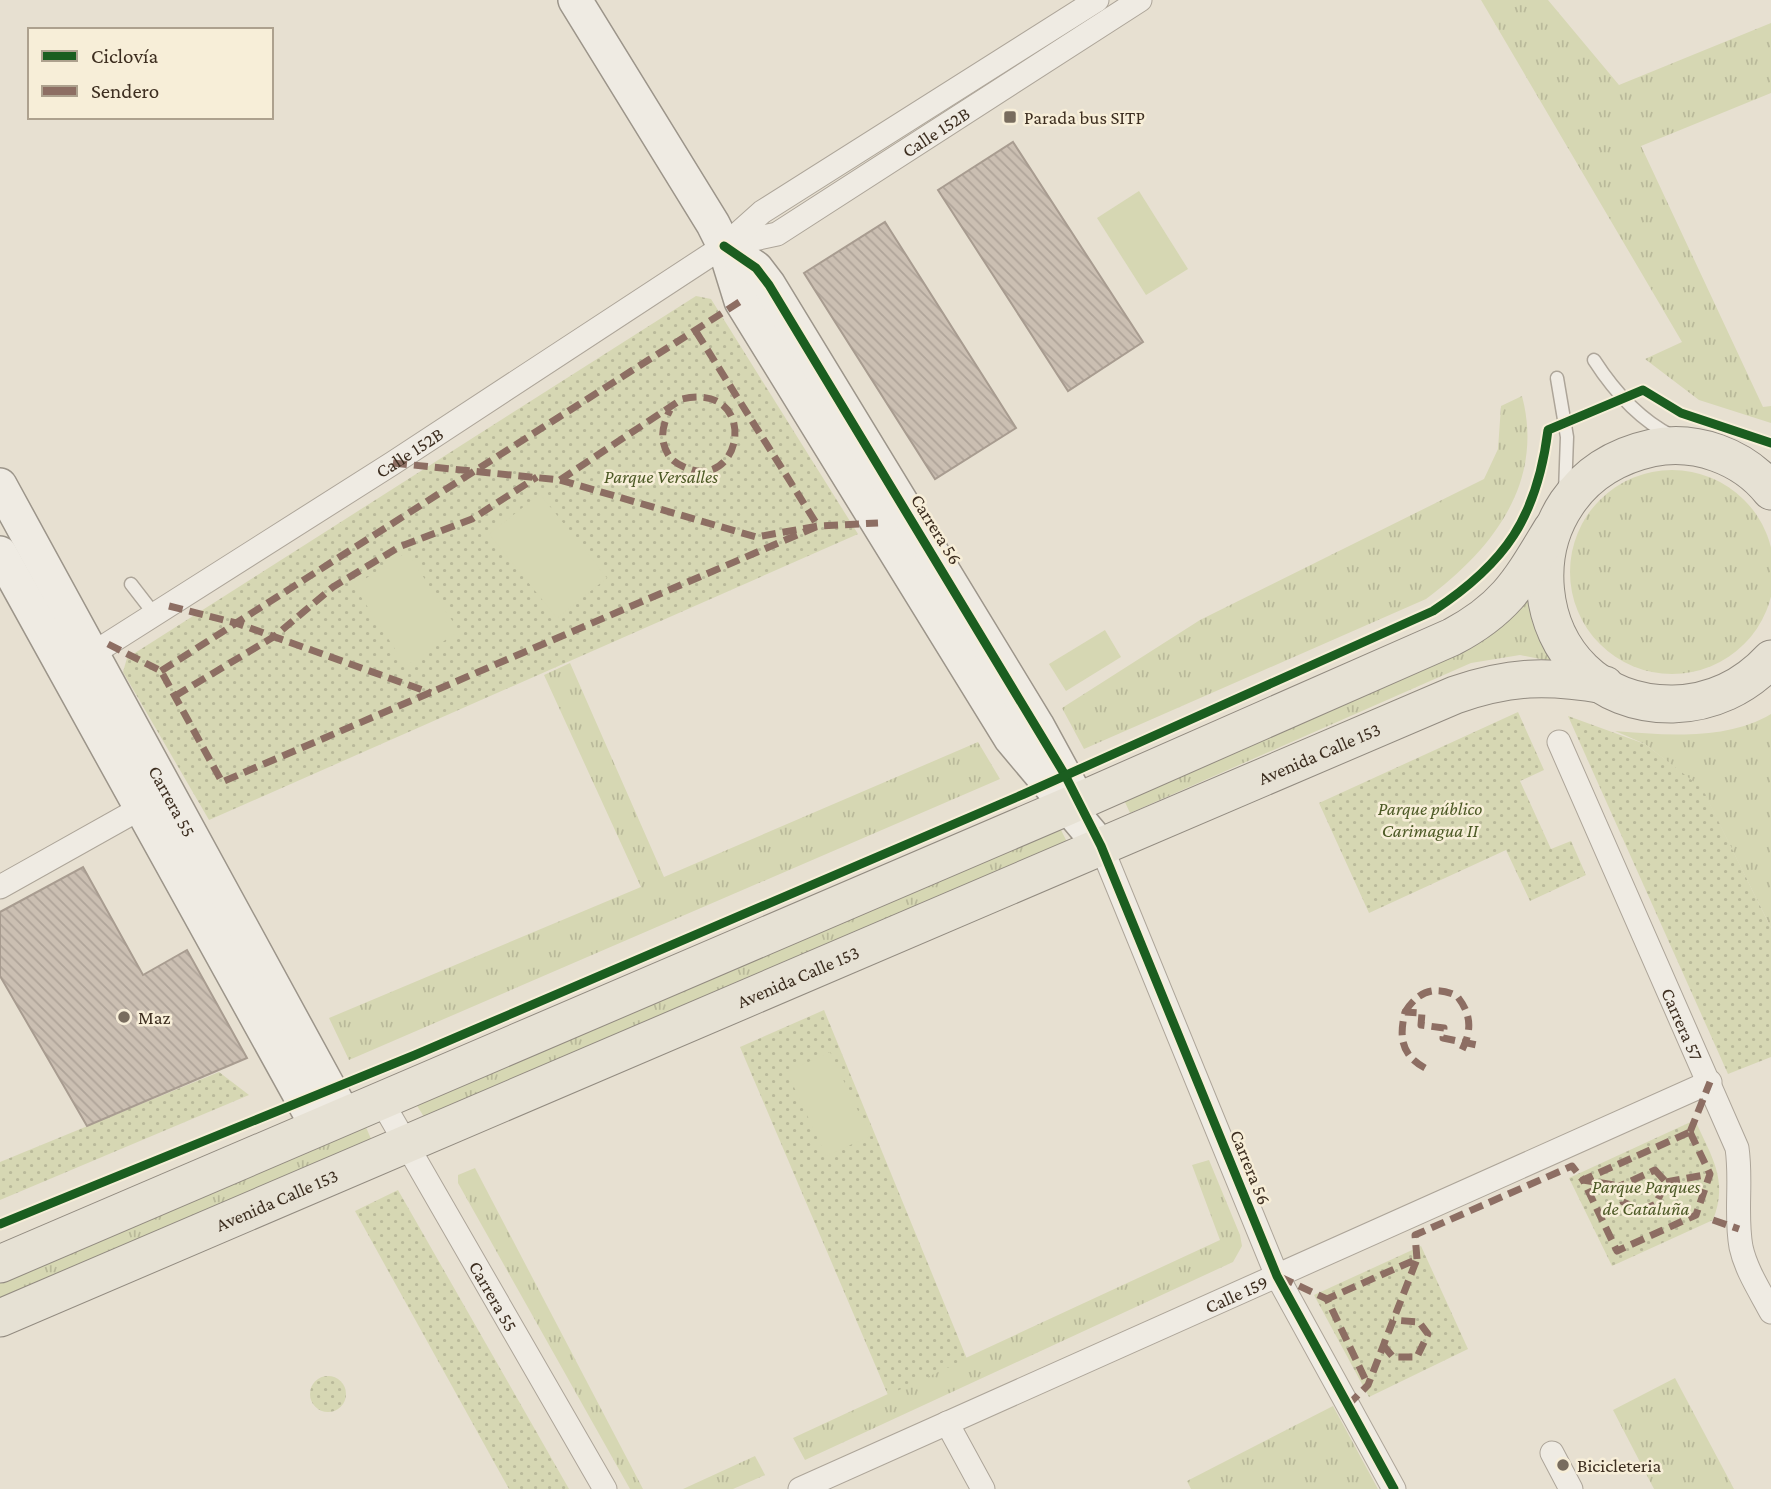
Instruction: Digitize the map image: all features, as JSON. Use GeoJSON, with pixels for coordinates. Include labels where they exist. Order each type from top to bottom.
{"type":"FeatureCollection","features":[{"type":"Feature","properties":{"kind":"main road"},"geometry":{"type":"LineString","coordinates":[[0,1264],[1072,804],[1475,625],[1510,597],[1558,517],[1583,483],[1606,465],[1633,453],[1661,446],[1691,446],[1756,470],[1771,491]]}},
{"type":"Feature","properties":{"kind":"main road"},"geometry":{"type":"LineString","coordinates":[[1558,517],[1544,573],[1551,618],[1573,657],[1605,685],[1643,701],[1685,704],[1725,694],[1751,678],[1771,659]]}},
{"type":"Feature","properties":{"kind":"main road","name":"Avenida Calle 153"},"geometry":{"type":"LineString","coordinates":[[0,1318],[1455,695],[1493,681],[1540,677],[1605,685]]}},
{"type":"Feature","properties":{"kind":"street","name":"Carrera 56"},"geometry":{"type":"LineString","coordinates":[[575,0],[724,246],[756,268],[769,285],[1037,725],[1072,804],[1101,846],[1277,1276],[1394,1489]]}},
{"type":"Feature","properties":{"kind":"street","name":"Calle 152B"},"geometry":{"type":"LineString","coordinates":[[93,654],[393,463],[724,246],[762,212],[1097,0]]}},
{"type":"Feature","properties":{"kind":"street","name":"Calle 152B"},"geometry":{"type":"LineString","coordinates":[[724,246],[777,234],[1140,0]]}},
{"type":"Feature","properties":{"kind":"street","name":"Carrera 55"},"geometry":{"type":"LineString","coordinates":[[0,485],[93,654],[282,1032],[332,1123]]}},
{"type":"Feature","properties":{"kind":"street","name":"Carrera 55"},"geometry":{"type":"LineString","coordinates":[[0,553],[141,808],[282,1032]]}},
{"type":"Feature","properties":{"kind":"street","name":"Carrera 57"},"geometry":{"type":"LineString","coordinates":[[1559,742],[1737,1148],[1741,1172],[1741,1246],[1746,1264],[1771,1312]]}},
{"type":"Feature","properties":{"kind":"street"},"geometry":{"type":"LineString","coordinates":[[0,887],[141,808]]}},
{"type":"Feature","properties":{"kind":"street","name":"Calle 159"},"geometry":{"type":"LineString","coordinates":[[800,1489],[1710,1082]]}},
{"type":"Feature","properties":{"kind":"street","name":"Carrera 55"},"geometry":{"type":"LineString","coordinates":[[382,1101],[605,1489]]}},
{"type":"Feature","properties":{"kind":"street"},"geometry":{"type":"LineString","coordinates":[[947,1423],[983,1489]]}},
{"type":"Feature","properties":{"kind":"street"},"geometry":{"type":"LineString","coordinates":[[1552,1452],[1571,1489]]}},
{"type":"Feature","properties":{"kind":"lane"},"geometry":{"type":"LineString","coordinates":[[1594,360],[1623,398],[1643,417],[1691,446]]}},
{"type":"Feature","properties":{"kind":"lane"},"geometry":{"type":"LineString","coordinates":[[1558,378],[1567,437],[1558,517]]}},
{"type":"Feature","properties":{"kind":"lane"},"geometry":{"type":"LineString","coordinates":[[131,584],[155,615]]}},
{"type":"Feature","properties":{"kind":"green space"},"geometry":{"type":"Polygon","coordinates":[[[1481,0],[1548,0],[1619,85],[1771,23],[1771,93],[1641,146],[1763,407],[1771,406],[1771,423],[1699,400],[1645,359],[1682,342],[1481,0]]]}},
{"type":"Feature","properties":{"kind":"green space"},"geometry":{"type":"Polygon","coordinates":[[[1139,191],[1188,269],[1146,295],[1097,218],[1139,191]]]}},
{"type":"Feature","properties":{"kind":"green space","name":"Parque Versalles"},"geometry":{"type":"Polygon","coordinates":[[[696,296],[711,299],[858,534],[209,820],[123,672],[127,658],[696,296]]]}},
{"type":"Feature","properties":{"kind":"green space"},"geometry":{"type":"Polygon","coordinates":[[[1522,396],[1527,428],[1526,458],[1519,486],[1507,512],[1491,536],[1450,580],[1426,599],[1084,749],[1062,708],[1200,620],[1484,479],[1498,449],[1501,406],[1522,396]]]}},
{"type":"Feature","properties":{"kind":"green space"},"geometry":{"type":"Polygon","coordinates":[[[1672,470],[1711,478],[1744,500],[1766,533],[1772,552],[1772,592],[1766,611],[1744,644],[1711,666],[1672,674],[1633,666],[1600,644],[1578,611],[1570,572],[1578,533],[1600,500],[1633,478],[1672,470]]]}},
{"type":"Feature","properties":{"kind":"green space"},"geometry":{"type":"Polygon","coordinates":[[[540,494],[607,578],[557,618],[489,534],[540,494]]]}},
{"type":"Feature","properties":{"kind":"green space"},"geometry":{"type":"Polygon","coordinates":[[[407,552],[459,631],[406,666],[354,586],[407,552]]]}},
{"type":"Feature","properties":{"kind":"green space"},"geometry":{"type":"Polygon","coordinates":[[[1527,590],[1555,662],[1520,655],[1471,663],[1130,813],[1124,800],[1527,590]]]}},
{"type":"Feature","properties":{"kind":"green space"},"geometry":{"type":"Polygon","coordinates":[[[1105,630],[1121,657],[1066,691],[1049,664],[1105,630]]]}},
{"type":"Feature","properties":{"kind":"green space"},"geometry":{"type":"Polygon","coordinates":[[[570,663],[664,877],[978,742],[1000,779],[349,1060],[329,1018],[641,887],[544,675],[570,663]]]}},
{"type":"Feature","properties":{"kind":"green space","name":"Parque público Carimagua II"},"geometry":{"type":"Polygon","coordinates":[[[1518,712],[1544,770],[1520,781],[1551,849],[1571,841],[1586,875],[1530,901],[1506,850],[1369,913],[1319,803],[1518,712]]]}},
{"type":"Feature","properties":{"kind":"green space"},"geometry":{"type":"Polygon","coordinates":[[[1771,714],[1771,928],[1702,789],[1645,744],[1615,731],[1654,734],[1715,732],[1735,729],[1771,714]]]}},
{"type":"Feature","properties":{"kind":"green space"},"geometry":{"type":"Polygon","coordinates":[[[1568,716],[1645,744],[1702,788],[1771,928],[1771,1057],[1728,1074],[1568,716]]]}},
{"type":"Feature","properties":{"kind":"green space"},"geometry":{"type":"Polygon","coordinates":[[[1060,828],[1067,842],[424,1117],[416,1104],[1060,828]]]}},
{"type":"Feature","properties":{"kind":"green space"},"geometry":{"type":"Polygon","coordinates":[[[824,1010],[967,1359],[888,1395],[740,1047],[824,1010]]]}},
{"type":"Feature","properties":{"kind":"green space"},"geometry":{"type":"Polygon","coordinates":[[[830,1052],[870,1136],[826,1156],[787,1072],[830,1052]]]}},
{"type":"Feature","properties":{"kind":"green space"},"geometry":{"type":"Polygon","coordinates":[[[219,1072],[249,1095],[0,1200],[0,1162],[219,1072]]]}},
{"type":"Feature","properties":{"kind":"green space","name":"Parque Parques de Cataluña"},"geometry":{"type":"Polygon","coordinates":[[[1695,1120],[1719,1180],[1713,1220],[1612,1266],[1569,1178],[1695,1120]]]}},
{"type":"Feature","properties":{"kind":"green space"},"geometry":{"type":"Polygon","coordinates":[[[365,1125],[372,1141],[0,1301],[0,1281],[365,1125]]]}},
{"type":"Feature","properties":{"kind":"green space"},"geometry":{"type":"Polygon","coordinates":[[[1209,1160],[1240,1235],[1242,1246],[1233,1262],[805,1460],[793,1438],[1220,1240],[1192,1165],[1209,1160]]]}},
{"type":"Feature","properties":{"kind":"green space"},"geometry":{"type":"Polygon","coordinates":[[[475,1168],[643,1489],[630,1489],[458,1183],[458,1175],[475,1168]]]}},
{"type":"Feature","properties":{"kind":"green space"},"geometry":{"type":"Polygon","coordinates":[[[398,1190],[569,1489],[509,1489],[355,1211],[398,1190]]]}},
{"type":"Feature","properties":{"kind":"green space"},"geometry":{"type":"Polygon","coordinates":[[[1421,1246],[1468,1349],[1369,1397],[1314,1295],[1421,1246]]]}},
{"type":"Feature","properties":{"kind":"green space"},"geometry":{"type":"Polygon","coordinates":[[[328,1376],[341,1381],[346,1394],[341,1407],[328,1412],[315,1407],[310,1394],[315,1381],[328,1376]]]}},
{"type":"Feature","properties":{"kind":"green space"},"geometry":{"type":"Polygon","coordinates":[[[1675,1378],[1734,1489],[1654,1489],[1613,1410],[1675,1378]]]}},
{"type":"Feature","properties":{"kind":"green space"},"geometry":{"type":"Polygon","coordinates":[[[1333,1406],[1378,1489],[1191,1489],[1187,1481],[1333,1406]]]}},
{"type":"Feature","properties":{"kind":"green space"},"geometry":{"type":"Polygon","coordinates":[[[755,1456],[765,1475],[733,1489],[683,1489],[755,1456]]]}},
{"type":"Feature","properties":{"kind":"building"},"geometry":{"type":"Polygon","coordinates":[[[1013,142],[1143,342],[1068,391],[938,190],[1013,142]]]}},
{"type":"Feature","properties":{"kind":"building"},"geometry":{"type":"Polygon","coordinates":[[[885,222],[1016,428],[935,479],[804,273],[885,222]]]}},
{"type":"Feature","properties":{"kind":"building","name":"Maz"},"geometry":{"type":"Polygon","coordinates":[[[83,867],[143,975],[187,950],[247,1058],[87,1126],[0,976],[0,912],[83,867]]]}},
{"type":"Feature","properties":{"kind":"marked path"},"geometry":{"type":"LineString","coordinates":[[161,671],[741,301]]}},
{"type":"Feature","properties":{"kind":"marked path"},"geometry":{"type":"LineString","coordinates":[[108,644],[161,671],[222,782],[818,526],[695,330]]}},
{"type":"Feature","properties":{"kind":"marked path"},"geometry":{"type":"LineString","coordinates":[[560,480],[682,399],[706,398],[723,405],[732,418],[735,433],[732,449],[723,462],[710,470],[692,470],[671,458],[663,439],[670,410]]}},
{"type":"Feature","properties":{"kind":"marked path"},"geometry":{"type":"LineString","coordinates":[[393,463],[560,480],[756,537],[818,526],[878,523]]}},
{"type":"Feature","properties":{"kind":"marked path"},"geometry":{"type":"LineString","coordinates":[[175,696],[275,636],[333,587],[399,547],[472,519],[537,477]]}},
{"type":"Feature","properties":{"kind":"marked path"},"geometry":{"type":"LineString","coordinates":[[169,606],[236,623],[431,693]]}},
{"type":"Feature","properties":{"kind":"marked path"},"geometry":{"type":"LineString","coordinates":[[1405,1012],[1416,999],[1428,992],[1441,991],[1457,996],[1469,1023],[1461,1052]]}},
{"type":"Feature","properties":{"kind":"marked path"},"geometry":{"type":"LineString","coordinates":[[1425,1068],[1411,1057],[1404,1045],[1402,1029],[1405,1012],[1422,1013],[1421,1025],[1444,1028],[1443,1038],[1477,1045]]}},
{"type":"Feature","properties":{"kind":"marked path"},"geometry":{"type":"LineString","coordinates":[[1690,1132],[1710,1082]]}},
{"type":"Feature","properties":{"kind":"marked path"},"geometry":{"type":"LineString","coordinates":[[1690,1132],[1710,1174],[1696,1215],[1617,1251],[1583,1180],[1690,1132]]}},
{"type":"Feature","properties":{"kind":"marked path"},"geometry":{"type":"LineString","coordinates":[[1417,1259],[1415,1235],[1572,1166],[1583,1180],[1620,1186]]}},
{"type":"Feature","properties":{"kind":"marked path"},"geometry":{"type":"LineString","coordinates":[[1655,1170],[1666,1182],[1656,1204],[1642,1210],[1623,1202],[1620,1186],[1655,1170]]}},
{"type":"Feature","properties":{"kind":"marked path"},"geometry":{"type":"LineString","coordinates":[[1666,1182],[1710,1174]]}},
{"type":"Feature","properties":{"kind":"marked path"},"geometry":{"type":"LineString","coordinates":[[1713,1220],[1739,1229]]}},
{"type":"Feature","properties":{"kind":"marked path"},"geometry":{"type":"LineString","coordinates":[[1348,1405],[1368,1385],[1417,1259],[1327,1299],[1368,1385]]}},
{"type":"Feature","properties":{"kind":"marked path"},"geometry":{"type":"LineString","coordinates":[[1280,1277],[1327,1299]]}},
{"type":"Feature","properties":{"kind":"marked path"},"geometry":{"type":"LineString","coordinates":[[1383,1345],[1393,1357],[1417,1357],[1428,1334],[1419,1322],[1393,1320]]}},
{"type":"Feature","properties":{"kind":"cycle path"},"geometry":{"type":"LineString","coordinates":[[724,246],[756,268],[769,285],[1065,775],[1101,846],[1277,1276],[1394,1489]]}},
{"type":"Feature","properties":{"kind":"cycle path"},"geometry":{"type":"LineString","coordinates":[[0,1224],[415,1055],[1024,794],[1433,611],[1480,575],[1499,556],[1514,535],[1536,488],[1548,430],[1643,390],[1681,413],[1771,443]]}},
{"type":"Feature","properties":{"kind":"place","name":"Parada bus SITP"},"geometry":{"type":"Point","coordinates":[1010,117]}},
{"type":"Feature","properties":{"kind":"place","name":"Maz"},"geometry":{"type":"Point","coordinates":[124,1017]}},
{"type":"Feature","properties":{"kind":"place","name":"Bicicleteria"},"geometry":{"type":"Point","coordinates":[1563,1465]}}]}
